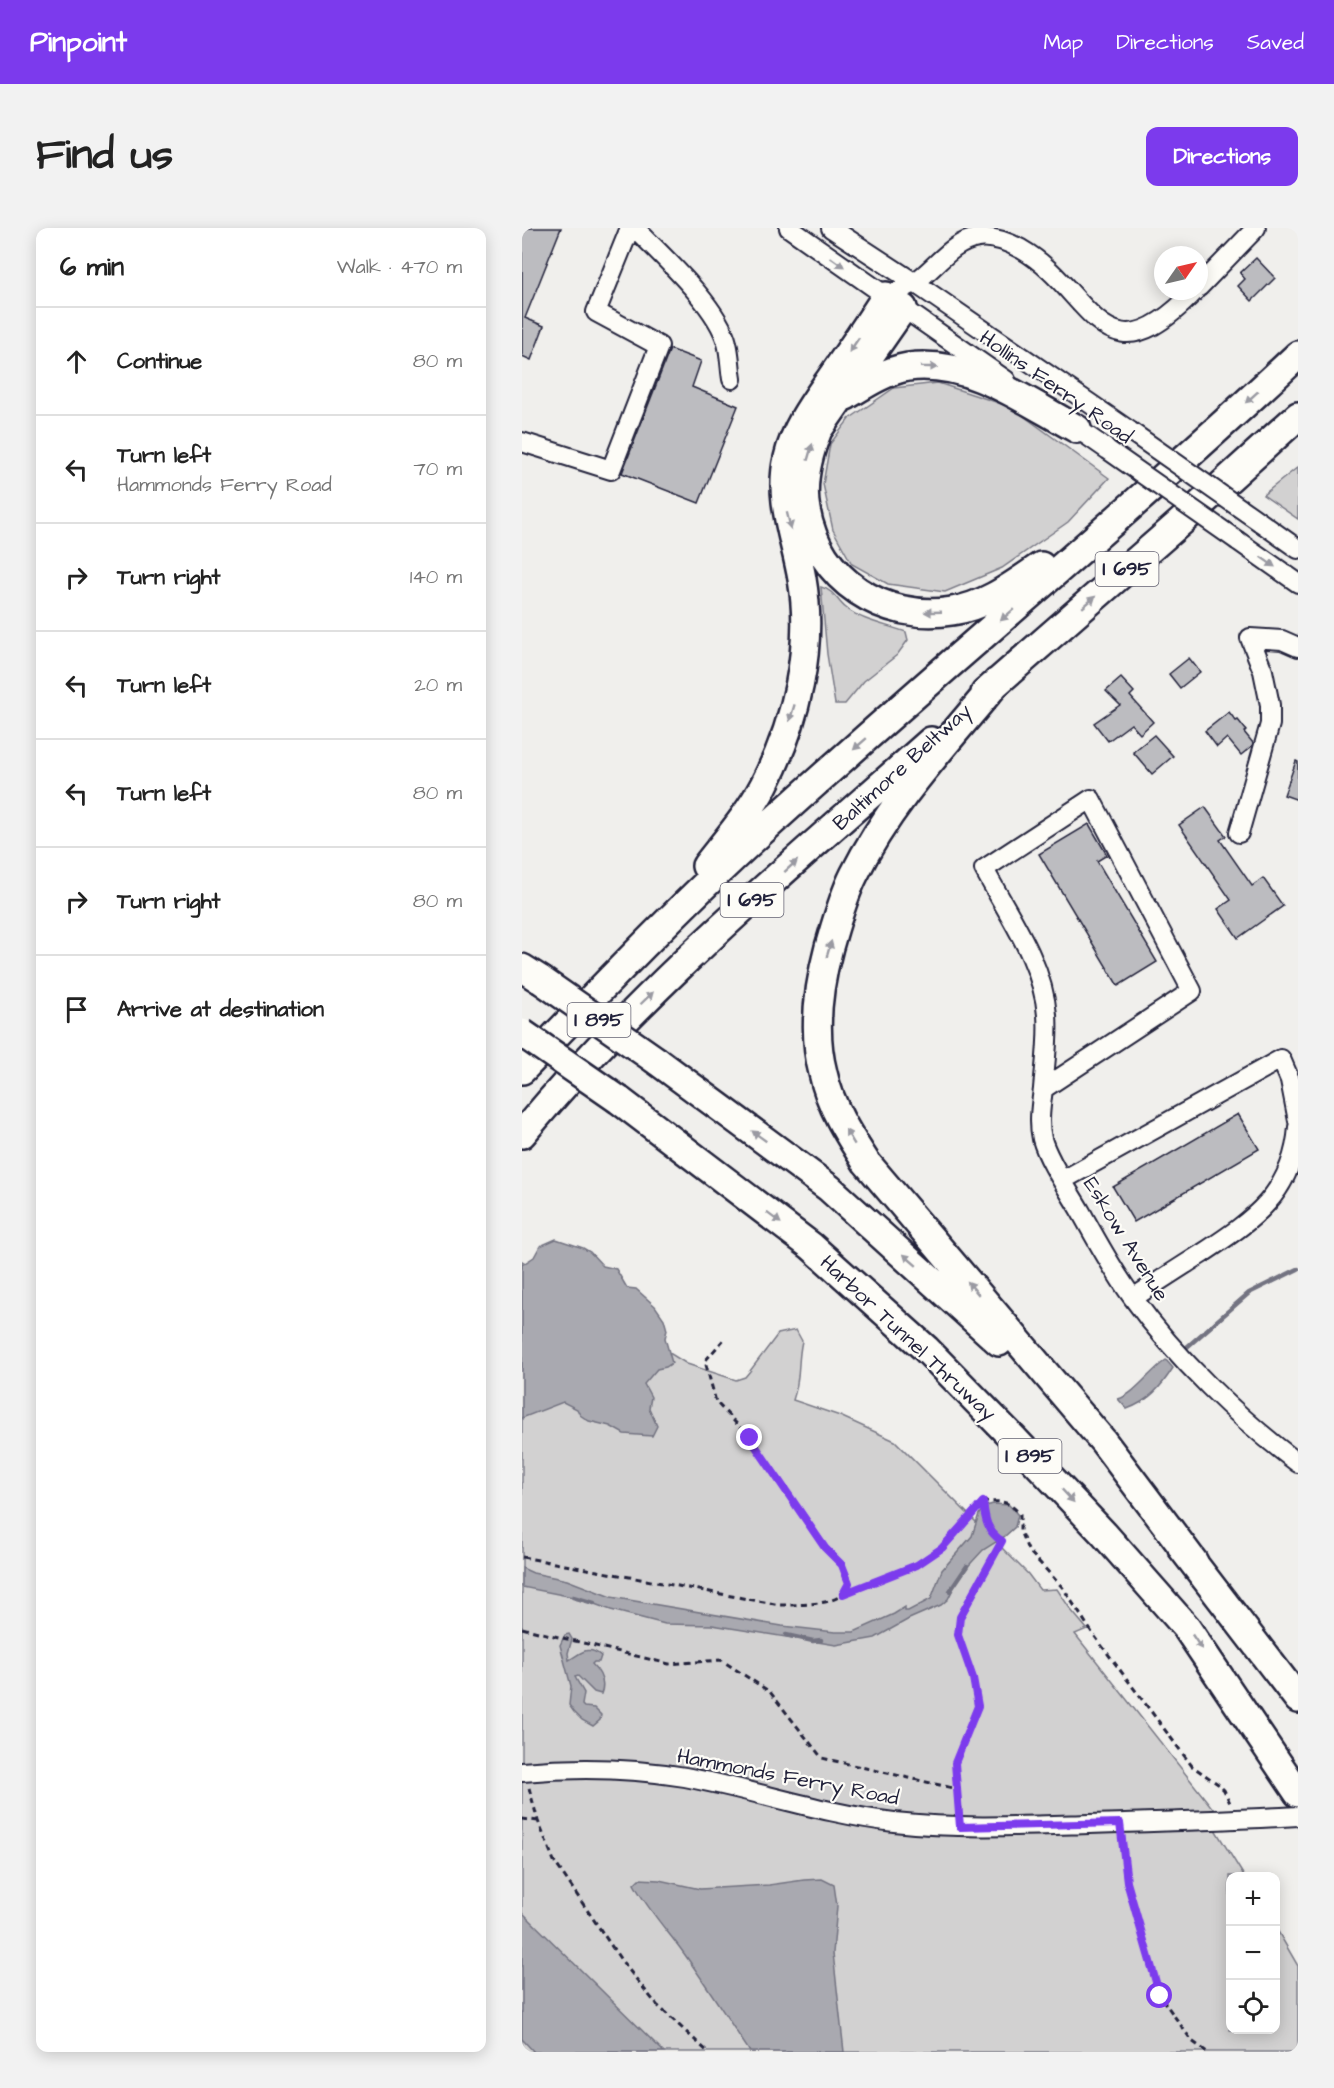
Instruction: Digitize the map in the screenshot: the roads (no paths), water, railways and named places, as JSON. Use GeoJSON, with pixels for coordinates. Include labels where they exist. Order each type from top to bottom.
{"type":"FeatureCollection","features":[{"type":"Feature","properties":{"kind":"highway"},"geometry":{"type":"LineString","coordinates":[[894,302],[837,402],[818,430],[808,459],[804,493],[809,526],[824,557],[847,584],[880,604],[899,610],[934,613],[953,611],[985,602],[1130,507]]}},
{"type":"Feature","properties":{"kind":"highway"},"geometry":{"type":"LineString","coordinates":[[660,928],[763,787],[784,742],[797,697],[804,648],[805,607],[802,580],[785,498],[787,461],[807,414],[894,302]]}},
{"type":"Feature","properties":{"kind":"highway","name":"Baltimore Beltway"},"geometry":{"type":"LineString","coordinates":[[522,1070],[660,928],[758,835],[1130,507],[1298,355]]}},
{"type":"Feature","properties":{"kind":"highway"},"geometry":{"type":"LineString","coordinates":[[837,402],[884,374],[906,368],[941,367],[957,369],[984,378],[1077,429]]}},
{"type":"Feature","properties":{"kind":"highway","name":"Baltimore Beltway"},"geometry":{"type":"LineString","coordinates":[[522,1134],[631,1014],[716,933],[1298,416]]}},
{"type":"Feature","properties":{"kind":"highway"},"geometry":{"type":"LineString","coordinates":[[1256,455],[1298,426]]}},
{"type":"Feature","properties":{"kind":"highway"},"geometry":{"type":"LineString","coordinates":[[997,682],[897,804],[853,876],[823,969],[817,1007],[822,1073],[833,1104],[866,1162],[1103,1441],[1194,1562]]}},
{"type":"Feature","properties":{"kind":"highway","name":"I 895"},"geometry":{"type":"LineString","coordinates":[[532,974],[657,1060],[829,1188],[1004,1346],[1194,1562],[1298,1699]]}},
{"type":"Feature","properties":{"kind":"highway","name":"Harbor Tunnel Thruway"},"geometry":{"type":"LineString","coordinates":[[522,1034],[615,1105],[728,1183],[811,1246],[926,1349],[1097,1526],[1186,1626],[1291,1783]]}},
{"type":"Feature","properties":{"kind":"highway"},"geometry":{"type":"LineString","coordinates":[[522,1055],[615,1105]]}},
{"type":"Feature","properties":{"kind":"street"},"geometry":{"type":"LineString","coordinates":[[522,442],[611,470],[659,346],[596,312],[630,228]]}},
{"type":"Feature","properties":{"kind":"street"},"geometry":{"type":"LineString","coordinates":[[635,228],[695,291],[716,320],[727,341],[732,379]]}},
{"type":"Feature","properties":{"kind":"street","name":"Hollins Ferry Road"},"geometry":{"type":"LineString","coordinates":[[789,228],[1298,583]]}},
{"type":"Feature","properties":{"kind":"street","name":"Hollins Ferry Road"},"geometry":{"type":"LineString","coordinates":[[831,228],[915,283],[1298,549]]}},
{"type":"Feature","properties":{"kind":"street"},"geometry":{"type":"LineString","coordinates":[[1208,278],[1256,228]]}},
{"type":"Feature","properties":{"kind":"street"},"geometry":{"type":"LineString","coordinates":[[894,302],[943,257],[962,235],[995,238],[1030,254],[1046,267],[1085,310],[1116,332],[1130,333],[1154,325],[1185,300]]}},
{"type":"Feature","properties":{"kind":"street"},"geometry":{"type":"LineString","coordinates":[[1239,833],[1270,724],[1270,705],[1263,671],[1250,638],[1282,640],[1298,647]]}},
{"type":"Feature","properties":{"kind":"street","name":"Eskow Avenue"},"geometry":{"type":"LineString","coordinates":[[1042,1089],[1192,991],[1091,799],[984,869],[1029,954],[1042,987],[1047,1015],[1047,1044],[1042,1089],[1040,1125],[1043,1141],[1063,1180],[1133,1298],[1169,1343],[1209,1384],[1242,1417],[1298,1463]]}},
{"type":"Feature","properties":{"kind":"street"},"geometry":{"type":"LineString","coordinates":[[1063,1180],[1281,1059],[1290,1080],[1298,1121]]}},
{"type":"Feature","properties":{"kind":"street"},"geometry":{"type":"LineString","coordinates":[[1133,1298],[1242,1227],[1262,1210],[1291,1166],[1297,1144],[1298,1127]]}},
{"type":"Feature","properties":{"kind":"street","name":"Hammonds Ferry Road"},"geometry":{"type":"LineString","coordinates":[[523,1772],[598,1769],[685,1777],[854,1816],[917,1825],[960,1827],[1232,1820],[1298,1816]]}},
{"type":"Feature","properties":{"kind":"waterway"},"geometry":{"type":"LineString","coordinates":[[1187,1347],[1249,1293],[1298,1269]]}},
{"type":"Feature","properties":{"kind":"waterway"},"geometry":{"type":"LineString","coordinates":[[950,1591],[967,1566]]}},
{"type":"Feature","properties":{"kind":"waterway"},"geometry":{"type":"LineString","coordinates":[[573,1597],[594,1603]]}},
{"type":"Feature","properties":{"kind":"waterway"},"geometry":{"type":"LineString","coordinates":[[786,1635],[813,1641],[821,1640]]}}]}
